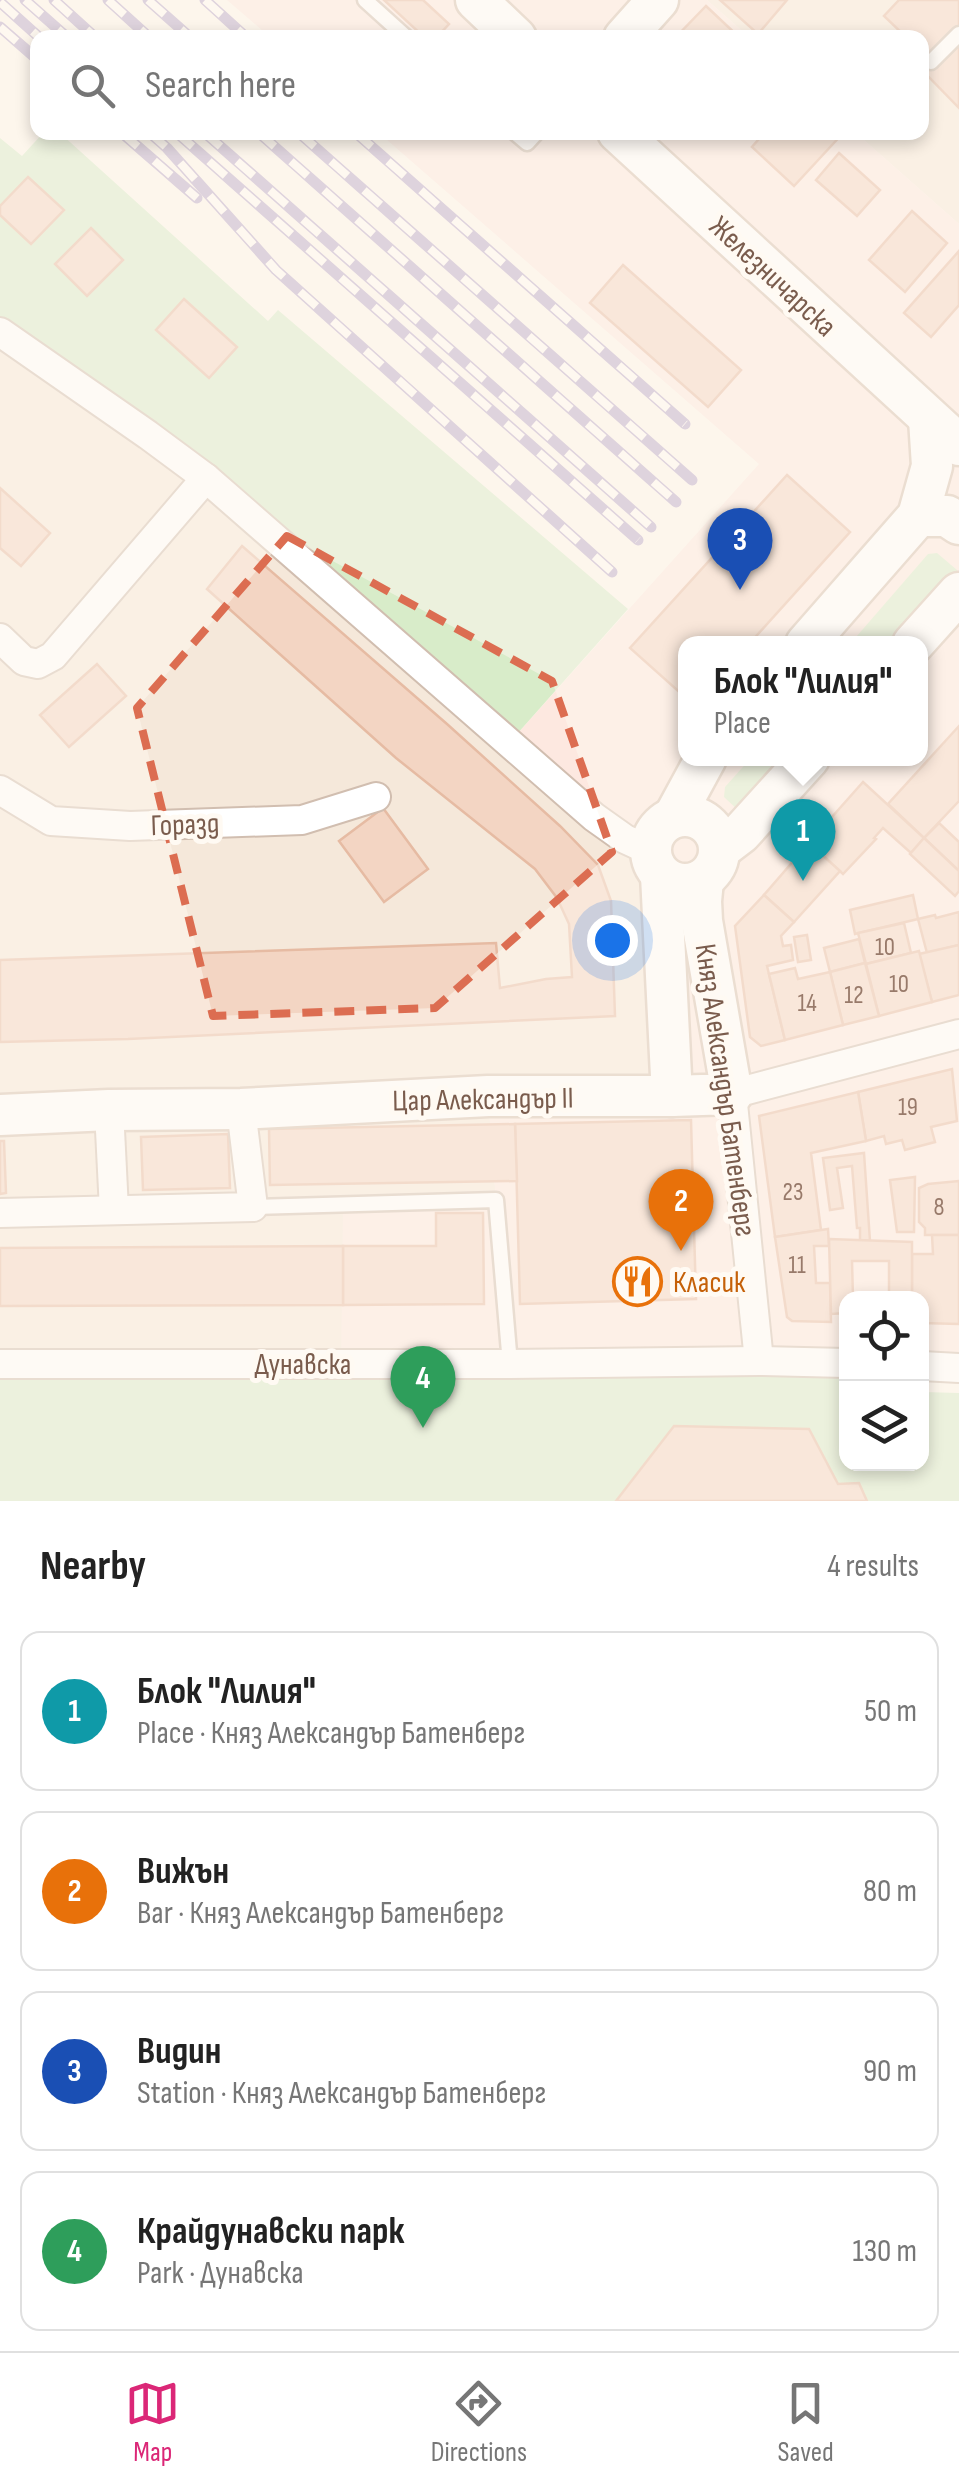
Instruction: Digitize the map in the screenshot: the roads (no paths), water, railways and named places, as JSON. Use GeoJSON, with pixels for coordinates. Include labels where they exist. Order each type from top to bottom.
{"type":"FeatureCollection","features":[{"type":"Feature","properties":{"kind":"street"},"geometry":{"type":"LineString","coordinates":[[476,0],[508,30]]}},
{"type":"Feature","properties":{"kind":"street"},"geometry":{"type":"LineString","coordinates":[[631,30],[658,0]]}},
{"type":"Feature","properties":{"kind":"street","name":"Железничарска"},"geometry":{"type":"LineString","coordinates":[[627,140],[929,419]]}},
{"type":"Feature","properties":{"kind":"street"},"geometry":{"type":"LineString","coordinates":[[0,332],[206,478],[594,817],[656,863],[672,882],[682,885],[711,865],[801,766]]}},
{"type":"Feature","properties":{"kind":"street"},"geometry":{"type":"LineString","coordinates":[[929,419],[959,445]]}},
{"type":"Feature","properties":{"kind":"street"},"geometry":{"type":"LineString","coordinates":[[813,636],[918,516],[932,466],[929,419]]}},
{"type":"Feature","properties":{"kind":"street"},"geometry":{"type":"LineString","coordinates":[[0,638],[24,661],[38,664],[53,656],[206,478]]}},
{"type":"Feature","properties":{"kind":"street"},"geometry":{"type":"LineString","coordinates":[[918,516],[947,516],[959,524]]}},
{"type":"Feature","properties":{"kind":"street"},"geometry":{"type":"LineString","coordinates":[[920,636],[959,592]]}},
{"type":"Feature","properties":{"kind":"street"},"geometry":{"type":"LineString","coordinates":[[656,863],[652,838],[657,829],[674,817],[702,766]]}},
{"type":"Feature","properties":{"kind":"street","name":"Горазд"},"geometry":{"type":"LineString","coordinates":[[0,790],[51,822],[130,826],[302,820],[376,797]]}},
{"type":"Feature","properties":{"kind":"street"},"geometry":{"type":"LineString","coordinates":[[674,817],[696,817],[705,822],[718,839],[711,865]]}},
{"type":"Feature","properties":{"kind":"street","name":"Княз Александър Батенберг"},"geometry":{"type":"LineString","coordinates":[[656,863],[672,1096]]}},
{"type":"Feature","properties":{"kind":"street","name":"Княз Александър Батенберг"},"geometry":{"type":"LineString","coordinates":[[711,865],[702,921],[732,1094],[759,1360]]}},
{"type":"Feature","properties":{"kind":"street","name":"Цар Александър II"},"geometry":{"type":"LineString","coordinates":[[0,1114],[241,1109],[488,1096],[732,1094],[959,1034]]}},
{"type":"Feature","properties":{"kind":"street"},"geometry":{"type":"LineString","coordinates":[[0,1212],[253,1206],[241,1109]]}},
{"type":"Feature","properties":{"kind":"street"},"geometry":{"type":"LineString","coordinates":[[109,1110],[114,1210]]}},
{"type":"Feature","properties":{"kind":"street","name":"Дунавска"},"geometry":{"type":"LineString","coordinates":[[0,1364],[839,1363]]}},
{"type":"Feature","properties":{"kind":"street"},"geometry":{"type":"LineString","coordinates":[[929,1366],[959,1368]]}},
{"type":"Feature","properties":{"kind":"lane"},"geometry":{"type":"LineString","coordinates":[[365,0],[399,30]]}},
{"type":"Feature","properties":{"kind":"lane"},"geometry":{"type":"LineString","coordinates":[[931,62],[959,34]]}},
{"type":"Feature","properties":{"kind":"lane"},"geometry":{"type":"LineString","coordinates":[[253,1206],[496,1200],[510,1364]]}},
{"type":"Feature","properties":{"kind":"railway"},"geometry":{"type":"LineString","coordinates":[[25,0],[59,30]]}},
{"type":"Feature","properties":{"kind":"railway"},"geometry":{"type":"LineString","coordinates":[[54,0],[87,30]]}},
{"type":"Feature","properties":{"kind":"railway"},"geometry":{"type":"LineString","coordinates":[[108,0],[141,30]]}},
{"type":"Feature","properties":{"kind":"railway"},"geometry":{"type":"LineString","coordinates":[[148,0],[182,30]]}},
{"type":"Feature","properties":{"kind":"railway"},"geometry":{"type":"LineString","coordinates":[[205,0],[238,30]]}},
{"type":"Feature","properties":{"kind":"railway"},"geometry":{"type":"LineString","coordinates":[[0,2],[31,30]]}},
{"type":"Feature","properties":{"kind":"railway"},"geometry":{"type":"LineString","coordinates":[[0,27],[30,53]]}},
{"type":"Feature","properties":{"kind":"railway"},"geometry":{"type":"LineString","coordinates":[[130,140],[197,198]]}},
{"type":"Feature","properties":{"kind":"railway"},"geometry":{"type":"LineString","coordinates":[[158,140],[276,270],[612,572]]}},
{"type":"Feature","properties":{"kind":"railway"},"geometry":{"type":"LineString","coordinates":[[185,140],[638,540]]}},
{"type":"Feature","properties":{"kind":"railway"},"geometry":{"type":"LineString","coordinates":[[213,140],[651,527]]}},
{"type":"Feature","properties":{"kind":"railway"},"geometry":{"type":"LineString","coordinates":[[267,140],[676,502]]}},
{"type":"Feature","properties":{"kind":"railway"},"geometry":{"type":"LineString","coordinates":[[307,140],[692,480]]}},
{"type":"Feature","properties":{"kind":"railway"},"geometry":{"type":"LineString","coordinates":[[364,140],[685,424]]}},
{"type":"Feature","properties":{"kind":"place","name":"Видин"},"geometry":{"type":"Point","coordinates":[740,590]}},
{"type":"Feature","properties":{"kind":"place","name":"Блок \"Лилия\""},"geometry":{"type":"Point","coordinates":[803,881]}},
{"type":"Feature","properties":{"kind":"place","name":"Вижън"},"geometry":{"type":"Point","coordinates":[681,1251]}},
{"type":"Feature","properties":{"kind":"place","name":"Класик"},"geometry":{"type":"Point","coordinates":[638,1282]}},
{"type":"Feature","properties":{"kind":"place","name":"Крайдунавски парк"},"geometry":{"type":"Point","coordinates":[423,1428]}}]}
